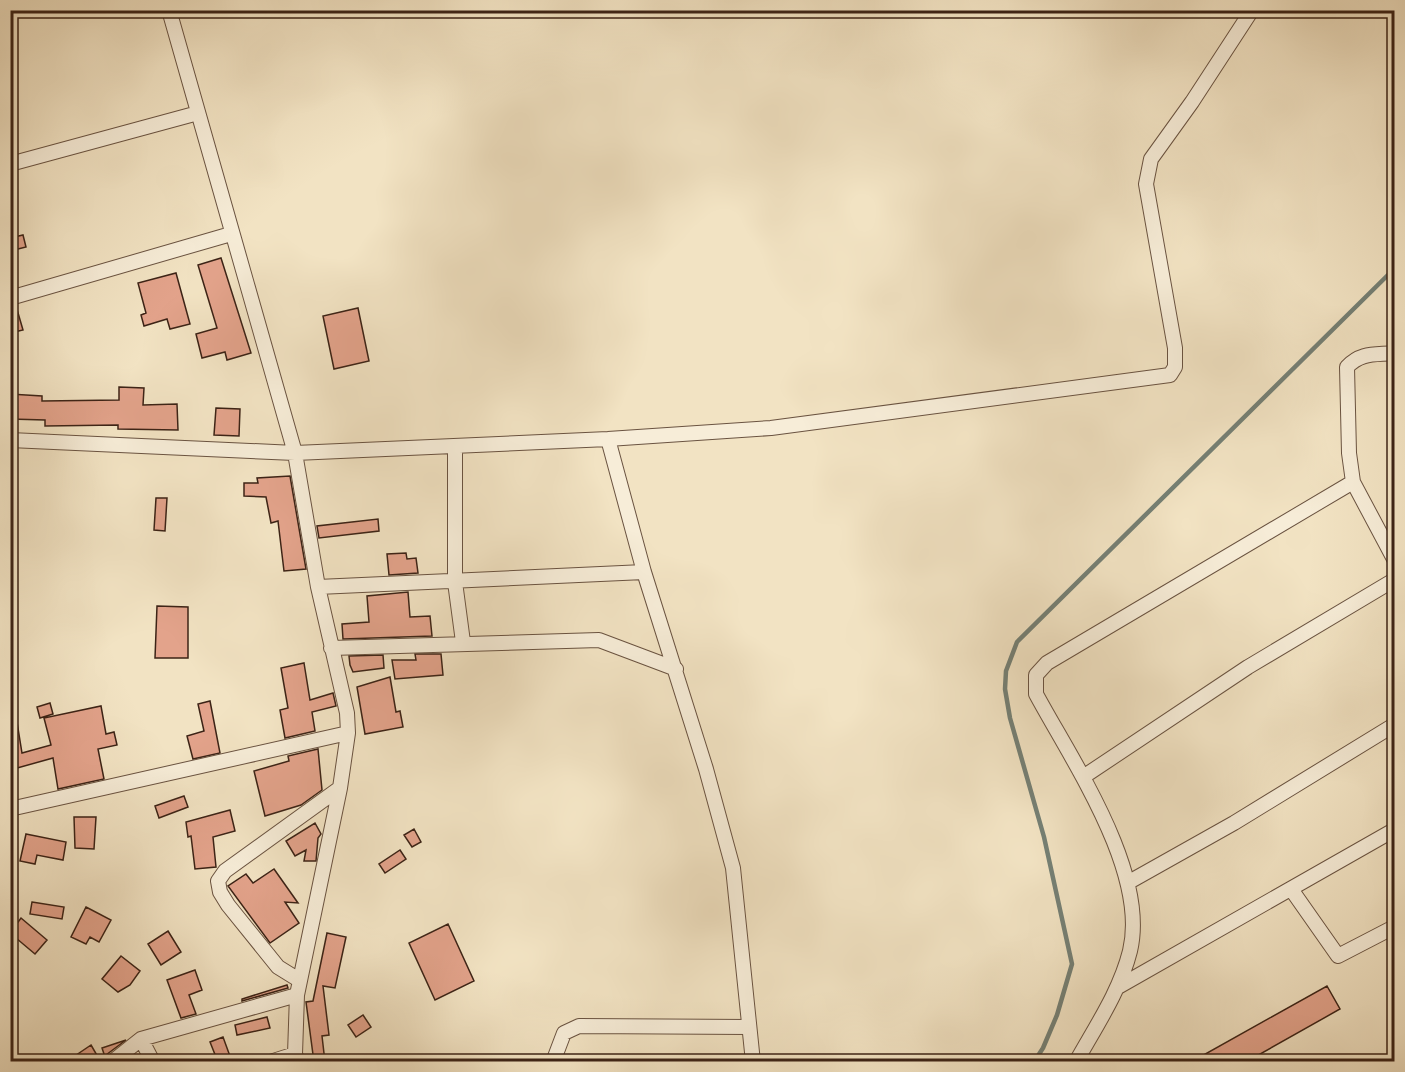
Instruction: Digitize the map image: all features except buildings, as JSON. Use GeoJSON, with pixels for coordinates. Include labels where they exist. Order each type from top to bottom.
{"type":"FeatureCollection","features":[{"type":"Feature","properties":{"kind":"street"},"geometry":{"type":"LineString","coordinates":[[169,10],[295,453],[318,587],[347,713],[348,733],[340,788],[299,980],[296,1058],[270,1062]]}},
{"type":"Feature","properties":{"kind":"street"},"geometry":{"type":"LineString","coordinates":[[10,440],[295,453],[455,447],[771,428],[1170,375],[1175,368],[1175,348],[1146,184],[1146,171],[1150,159],[1192,102],[1252,10]]}},
{"type":"Feature","properties":{"kind":"street"},"geometry":{"type":"LineString","coordinates":[[10,164],[198,113]]}},
{"type":"Feature","properties":{"kind":"street"},"geometry":{"type":"LineString","coordinates":[[10,298],[231,234]]}},
{"type":"Feature","properties":{"kind":"street"},"geometry":{"type":"LineString","coordinates":[[1395,353],[1364,354],[1347,367],[1349,453],[1353,482],[1395,559]]}},
{"type":"Feature","properties":{"kind":"street"},"geometry":{"type":"LineString","coordinates":[[608,438],[644,572],[733,868],[753,1062]]}},
{"type":"Feature","properties":{"kind":"street"},"geometry":{"type":"LineString","coordinates":[[455,447],[455,582],[463,642]]}},
{"type":"Feature","properties":{"kind":"street"},"geometry":{"type":"LineString","coordinates":[[1076,1062],[1118,987],[1131,948],[1133,923],[1128,882],[1083,777],[1036,694],[1036,675],[1078,644],[1353,482]]}},
{"type":"Feature","properties":{"kind":"street"},"geometry":{"type":"LineString","coordinates":[[318,587],[644,572]]}},
{"type":"Feature","properties":{"kind":"street"},"geometry":{"type":"LineString","coordinates":[[1083,777],[1248,667],[1395,580]]}},
{"type":"Feature","properties":{"kind":"street"},"geometry":{"type":"LineString","coordinates":[[331,648],[463,642],[599,640],[675,669]]}},
{"type":"Feature","properties":{"kind":"street"},"geometry":{"type":"LineString","coordinates":[[1128,882],[1234,824],[1395,724]]}},
{"type":"Feature","properties":{"kind":"street"},"geometry":{"type":"LineString","coordinates":[[10,809],[348,733]]}},
{"type":"Feature","properties":{"kind":"street"},"geometry":{"type":"LineString","coordinates":[[299,980],[278,967],[219,892],[218,881],[234,865],[340,788]]}},
{"type":"Feature","properties":{"kind":"street"},"geometry":{"type":"LineString","coordinates":[[1118,987],[1395,830]]}},
{"type":"Feature","properties":{"kind":"street"},"geometry":{"type":"LineString","coordinates":[[1291,889],[1338,956],[1395,927]]}},
{"type":"Feature","properties":{"kind":"street"},"geometry":{"type":"LineString","coordinates":[[112,1062],[141,1039],[297,994]]}},
{"type":"Feature","properties":{"kind":"street"},"geometry":{"type":"LineString","coordinates":[[553,1062],[564,1033],[579,1026],[749,1027]]}},
{"type":"Feature","properties":{"kind":"street"},"geometry":{"type":"LineString","coordinates":[[141,1039],[153,1062]]}},
{"type":"Feature","properties":{"kind":"waterway"},"geometry":{"type":"LineString","coordinates":[[1034,1062],[1043,1048],[1057,1015],[1072,964],[1044,837],[1010,718],[1005,689],[1006,671],[1017,642],[1394,269]]}}]}
